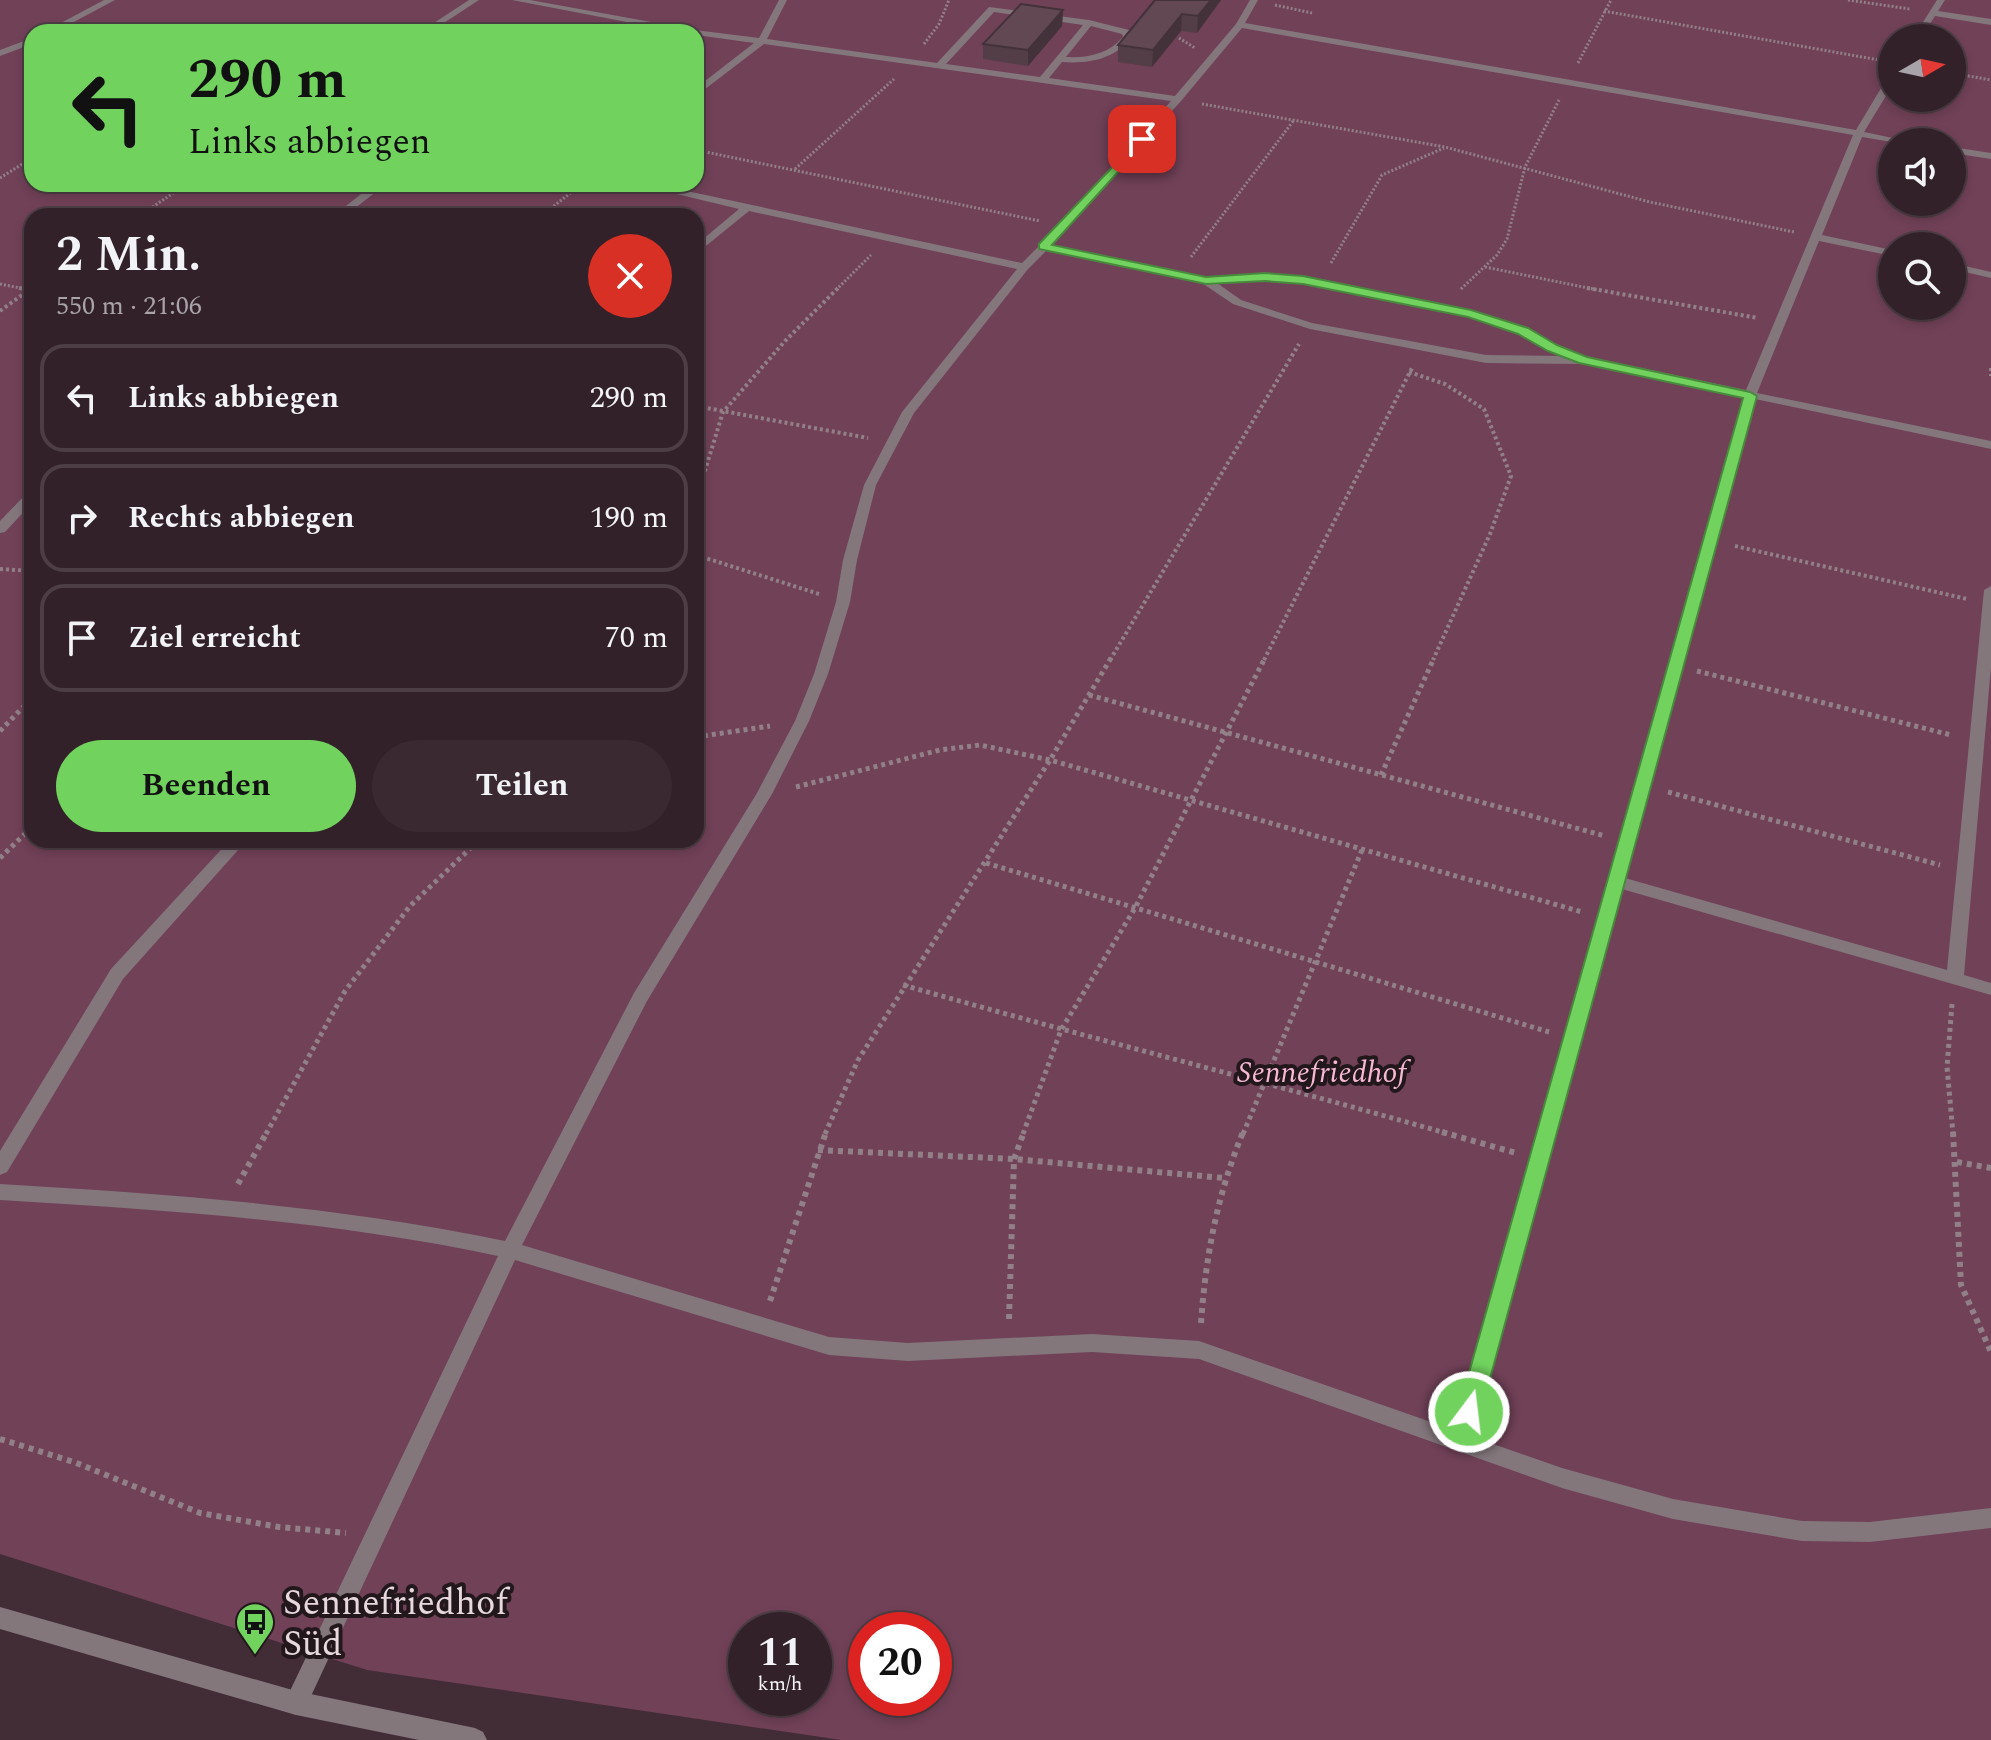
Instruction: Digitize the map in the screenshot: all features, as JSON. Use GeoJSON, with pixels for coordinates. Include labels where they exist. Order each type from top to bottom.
{"type":"FeatureCollection","features":[{"type":"Feature","properties":{"kind":"street"},"geometry":{"type":"LineString","coordinates":[[64,24],[111,0]]}},
{"type":"Feature","properties":{"kind":"street"},"geometry":{"type":"LineString","coordinates":[[437,24],[475,0]]}},
{"type":"Feature","properties":{"kind":"street"},"geometry":{"type":"LineString","coordinates":[[516,0],[650,24]]}},
{"type":"Feature","properties":{"kind":"street"},"geometry":{"type":"LineString","coordinates":[[704,87],[761,42],[783,0]]}},
{"type":"Feature","properties":{"kind":"street"},"geometry":{"type":"LineString","coordinates":[[296,1703],[510,1250],[640,998],[764,794],[802,721],[821,674],[843,602],[850,560],[870,485],[908,412],[1024,267],[1065,226],[1178,99],[1240,25],[1254,0]]}},
{"type":"Feature","properties":{"kind":"street"},"geometry":{"type":"LineString","coordinates":[[1926,24],[1941,0]]}},
{"type":"Feature","properties":{"kind":"street"},"geometry":{"type":"LineString","coordinates":[[938,67],[992,9],[1112,26],[1126,32],[1128,37],[1121,48],[1107,55],[1086,60],[1060,59]]}},
{"type":"Feature","properties":{"kind":"street"},"geometry":{"type":"LineString","coordinates":[[1933,13],[1991,22]]}},
{"type":"Feature","properties":{"kind":"street"},"geometry":{"type":"LineString","coordinates":[[1042,81],[1089,23]]}},
{"type":"Feature","properties":{"kind":"street"},"geometry":{"type":"LineString","coordinates":[[1240,25],[1878,137]]}},
{"type":"Feature","properties":{"kind":"street"},"geometry":{"type":"LineString","coordinates":[[704,33],[1178,99]]}},
{"type":"Feature","properties":{"kind":"street"},"geometry":{"type":"LineString","coordinates":[[0,53],[24,45]]}},
{"type":"Feature","properties":{"kind":"street"},"geometry":{"type":"LineString","coordinates":[[16,49],[24,51]]}},
{"type":"Feature","properties":{"kind":"street"},"geometry":{"type":"LineString","coordinates":[[1461,1443],[1750,396],[1858,134],[1878,101]]}},
{"type":"Feature","properties":{"kind":"street"},"geometry":{"type":"LineString","coordinates":[[1966,152],[1991,156]]}},
{"type":"Feature","properties":{"kind":"street"},"geometry":{"type":"LineString","coordinates":[[349,208],[370,192]]}},
{"type":"Feature","properties":{"kind":"street"},"geometry":{"type":"LineString","coordinates":[[677,192],[1024,267]]}},
{"type":"Feature","properties":{"kind":"street"},"geometry":{"type":"LineString","coordinates":[[704,244],[747,207]]}},
{"type":"Feature","properties":{"kind":"street"},"geometry":{"type":"LineString","coordinates":[[1818,237],[1878,250]]}},
{"type":"Feature","properties":{"kind":"street"},"geometry":{"type":"LineString","coordinates":[[1044,247],[1206,280],[1265,277],[1319,282],[1448,309],[1523,331],[1552,348],[1584,360],[1991,445]]}},
{"type":"Feature","properties":{"kind":"street"},"geometry":{"type":"LineString","coordinates":[[1966,269],[1991,275]]}},
{"type":"Feature","properties":{"kind":"street"},"geometry":{"type":"LineString","coordinates":[[1206,280],[1237,302],[1310,326],[1486,359],[1584,360]]}},
{"type":"Feature","properties":{"kind":"street"},"geometry":{"type":"LineString","coordinates":[[0,529],[24,504]]}},
{"type":"Feature","properties":{"kind":"street"},"geometry":{"type":"LineString","coordinates":[[1955,979],[1990,597]]}},
{"type":"Feature","properties":{"kind":"street"},"geometry":{"type":"LineString","coordinates":[[0,1167],[117,974],[232,848]]}},
{"type":"Feature","properties":{"kind":"street"},"geometry":{"type":"LineString","coordinates":[[1617,882],[1991,989]]}},
{"type":"Feature","properties":{"kind":"street"},"geometry":{"type":"LineString","coordinates":[[0,1192],[226,1205],[465,1239],[829,1346],[908,1352],[1092,1343],[1199,1350],[1562,1478],[1673,1509],[1802,1531],[1870,1532],[1991,1518]]}},
{"type":"Feature","properties":{"kind":"street"},"geometry":{"type":"LineString","coordinates":[[0,1618],[296,1703],[475,1740]]}},
{"type":"Feature","properties":{"kind":"path"},"geometry":{"type":"LineString","coordinates":[[794,170],[909,63],[939,24],[949,0]]}},
{"type":"Feature","properties":{"kind":"path"},"geometry":{"type":"LineString","coordinates":[[1448,309],[1461,289],[1497,255],[1507,239],[1525,167],[1611,0]]}},
{"type":"Feature","properties":{"kind":"path"},"geometry":{"type":"LineString","coordinates":[[1848,0],[1933,13]]}},
{"type":"Feature","properties":{"kind":"path"},"geometry":{"type":"LineString","coordinates":[[1604,11],[1878,60]]}},
{"type":"Feature","properties":{"kind":"path"},"geometry":{"type":"LineString","coordinates":[[1966,76],[1991,80]]}},
{"type":"Feature","properties":{"kind":"path"},"geometry":{"type":"LineString","coordinates":[[1178,99],[1445,147],[1650,202],[1818,237]]}},
{"type":"Feature","properties":{"kind":"path"},"geometry":{"type":"LineString","coordinates":[[1178,274],[1294,120]]}},
{"type":"Feature","properties":{"kind":"path"},"geometry":{"type":"LineString","coordinates":[[1319,282],[1382,175],[1445,147]]}},
{"type":"Feature","properties":{"kind":"path"},"geometry":{"type":"LineString","coordinates":[[704,152],[1065,226]]}},
{"type":"Feature","properties":{"kind":"path"},"geometry":{"type":"LineString","coordinates":[[0,178],[24,163]]}},
{"type":"Feature","properties":{"kind":"path"},"geometry":{"type":"LineString","coordinates":[[151,208],[175,192]]}},
{"type":"Feature","properties":{"kind":"path"},"geometry":{"type":"LineString","coordinates":[[551,208],[572,192]]}},
{"type":"Feature","properties":{"kind":"path"},"geometry":{"type":"LineString","coordinates":[[704,474],[723,412],[785,341],[888,238]]}},
{"type":"Feature","properties":{"kind":"path"},"geometry":{"type":"LineString","coordinates":[[1485,267],[1779,322]]}},
{"type":"Feature","properties":{"kind":"path"},"geometry":{"type":"LineString","coordinates":[[0,284],[24,288]]}},
{"type":"Feature","properties":{"kind":"path"},"geometry":{"type":"LineString","coordinates":[[0,311],[24,294]]}},
{"type":"Feature","properties":{"kind":"path"},"geometry":{"type":"LineString","coordinates":[[763,1326],[818,1150],[858,1060],[903,985],[986,863],[1050,760],[1310,326]]}},
{"type":"Feature","properties":{"kind":"path"},"geometry":{"type":"LineString","coordinates":[[1008,1349],[1014,1159],[1061,1030],[1135,908],[1192,801],[1422,349]]}},
{"type":"Feature","properties":{"kind":"path"},"geometry":{"type":"LineString","coordinates":[[1991,368],[1991,376]]}},
{"type":"Feature","properties":{"kind":"path"},"geometry":{"type":"LineString","coordinates":[[1381,775],[1490,534],[1511,476],[1484,409],[1445,384],[1409,372]]}},
{"type":"Feature","properties":{"kind":"path"},"geometry":{"type":"LineString","coordinates":[[704,408],[796,427],[893,441]]}},
{"type":"Feature","properties":{"kind":"path"},"geometry":{"type":"LineString","coordinates":[[1709,540],[1990,597]]}},
{"type":"Feature","properties":{"kind":"path"},"geometry":{"type":"LineString","coordinates":[[704,558],[843,602]]}},
{"type":"Feature","properties":{"kind":"path"},"geometry":{"type":"LineString","coordinates":[[0,569],[24,570]]}},
{"type":"Feature","properties":{"kind":"path"},"geometry":{"type":"LineString","coordinates":[[1676,665],[1977,742]]}},
{"type":"Feature","properties":{"kind":"path"},"geometry":{"type":"LineString","coordinates":[[1089,695],[1628,843]]}},
{"type":"Feature","properties":{"kind":"path"},"geometry":{"type":"LineString","coordinates":[[0,731],[24,706]]}},
{"type":"Feature","properties":{"kind":"path"},"geometry":{"type":"LineString","coordinates":[[704,736],[802,721]]}},
{"type":"Feature","properties":{"kind":"path"},"geometry":{"type":"LineString","coordinates":[[764,794],[940,750],[980,745],[1050,760],[1606,918]]}},
{"type":"Feature","properties":{"kind":"path"},"geometry":{"type":"LineString","coordinates":[[1644,786],[1964,871]]}},
{"type":"Feature","properties":{"kind":"path"},"geometry":{"type":"LineString","coordinates":[[0,858],[24,835]]}},
{"type":"Feature","properties":{"kind":"path"},"geometry":{"type":"LineString","coordinates":[[226,1205],[345,991],[410,906],[471,848]]}},
{"type":"Feature","properties":{"kind":"path"},"geometry":{"type":"LineString","coordinates":[[1199,1350],[1206,1259],[1224,1178],[1362,850]]}},
{"type":"Feature","properties":{"kind":"path"},"geometry":{"type":"LineString","coordinates":[[986,863],[1573,1040]]}},
{"type":"Feature","properties":{"kind":"path"},"geometry":{"type":"LineString","coordinates":[[1955,979],[1947,1067],[1956,1162],[1961,1285],[1991,1352]]}},
{"type":"Feature","properties":{"kind":"path"},"geometry":{"type":"LineString","coordinates":[[903,985],[1061,1030],[1265,1081],[1541,1160]]}},
{"type":"Feature","properties":{"kind":"path"},"geometry":{"type":"LineString","coordinates":[[818,1150],[1014,1159],[1224,1178]]}},
{"type":"Feature","properties":{"kind":"path"},"geometry":{"type":"LineString","coordinates":[[1956,1162],[1991,1168]]}},
{"type":"Feature","properties":{"kind":"path"},"geometry":{"type":"LineString","coordinates":[[0,1439],[74,1462],[200,1513],[279,1527],[374,1535]]}},
{"type":"Feature","properties":{"kind":"green space","name":"Sennefriedhof"},"geometry":{"type":"Polygon","coordinates":[[[0,0],[1991,0],[1991,1740],[841,1740],[367,1670],[0,1554],[0,0]]]}},
{"type":"Feature","properties":{"kind":"building"},"geometry":{"type":"Polygon","coordinates":[[[1155,0],[1211,0],[1198,16],[1182,14],[1153,50],[1118,45],[1155,0]]]}},
{"type":"Feature","properties":{"kind":"building"},"geometry":{"type":"Polygon","coordinates":[[[1021,4],[1063,10],[1028,50],[983,44],[1021,4]]]}},
{"type":"Feature","properties":{"kind":"place","name":"Sennefriedhof Süd"},"geometry":{"type":"Point","coordinates":[255,1656]}},
{"type":"Feature","properties":{"kind":"route"},"geometry":{"type":"LineString","coordinates":[[1142,139],[1044,247],[1206,280],[1265,277],[1331,284],[1471,314],[1523,331],[1552,348],[1584,360],[1750,396],[1469,1412]]}}]}
